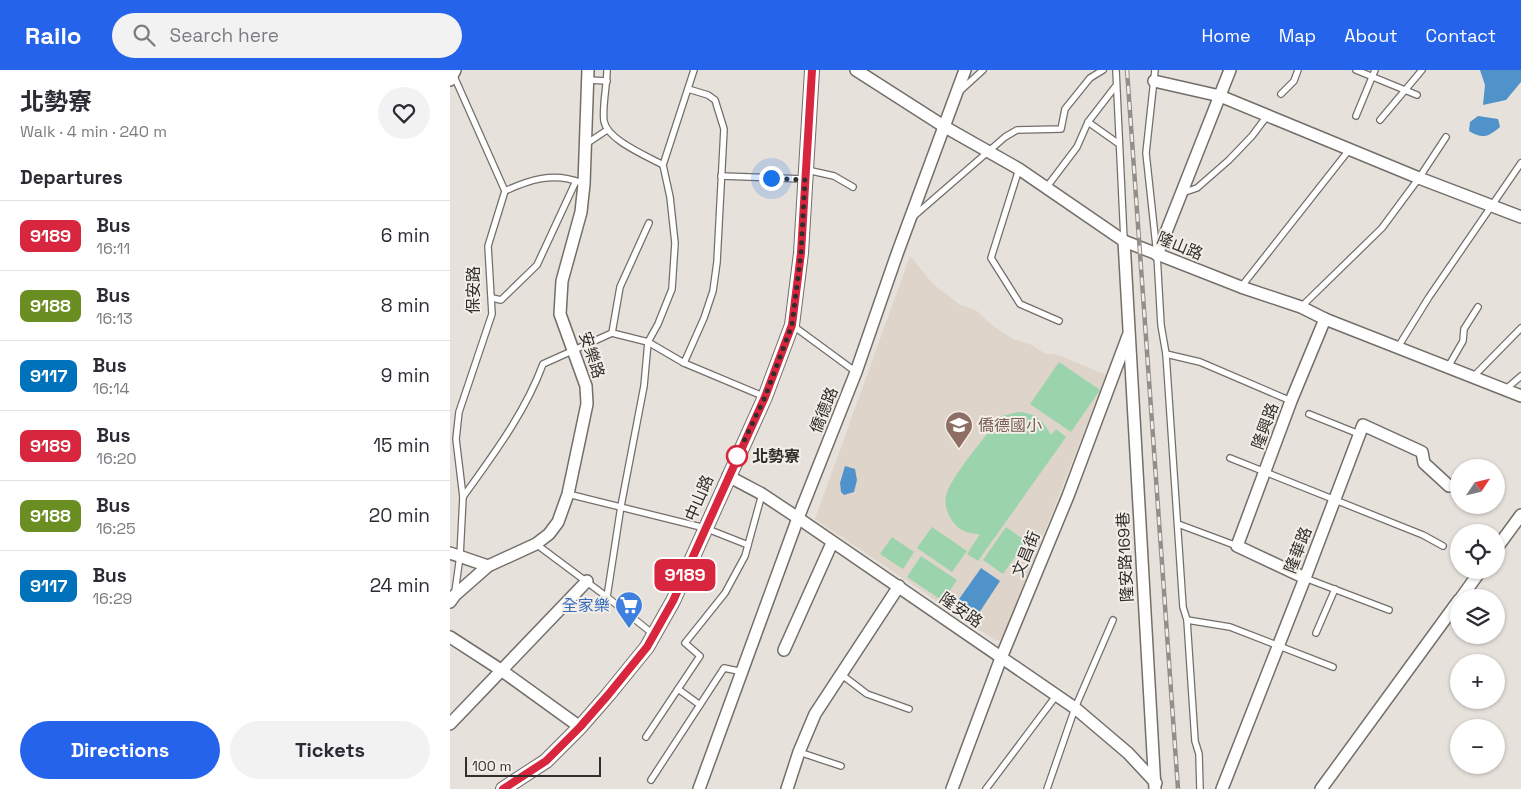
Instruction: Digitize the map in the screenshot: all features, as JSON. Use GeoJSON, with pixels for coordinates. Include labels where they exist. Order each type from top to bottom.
{"type":"FeatureCollection","features":[{"type":"Feature","properties":{"kind":"street","name":"中山路"},"geometry":{"type":"LineString","coordinates":[[503,789],[546,761],[580,727],[647,647],[673,601],[765,397],[792,325],[801,253],[812,70]]}},
{"type":"Feature","properties":{"kind":"street","name":"隆山路"},"geometry":{"type":"LineString","coordinates":[[856,70],[945,128],[1020,169],[1124,241],[1157,256],[1241,288],[1301,306],[1325,319],[1521,396]]}},
{"type":"Feature","properties":{"kind":"street","name":"僑德路"},"geometry":{"type":"LineString","coordinates":[[698,789],[798,518],[856,372],[966,70]]}},
{"type":"Feature","properties":{"kind":"street"},"geometry":{"type":"LineString","coordinates":[[1157,256],[1230,70]]}},
{"type":"Feature","properties":{"kind":"street","name":"安樂路"},"geometry":{"type":"LineString","coordinates":[[453,598],[488,566],[536,544],[549,534],[558,522],[568,494],[587,404],[586,386],[560,314],[562,281],[581,212],[580,182],[585,145],[588,75]]}},
{"type":"Feature","properties":{"kind":"street"},"geometry":{"type":"LineString","coordinates":[[1155,75],[1220,96],[1349,150],[1521,217]]}},
{"type":"Feature","properties":{"kind":"street","name":"隆安路169巷"},"geometry":{"type":"LineString","coordinates":[[1124,241],[1156,786]]}},
{"type":"Feature","properties":{"kind":"street","name":"隆興路"},"geometry":{"type":"LineString","coordinates":[[1236,546],[1291,401],[1325,319]]}},
{"type":"Feature","properties":{"kind":"street","name":"文昌街"},"geometry":{"type":"LineString","coordinates":[[952,789],[1001,658],[1068,496],[1129,332]]}},
{"type":"Feature","properties":{"kind":"street"},"geometry":{"type":"LineString","coordinates":[[1359,434],[1363,425],[1422,452],[1424,464],[1449,486]]}},
{"type":"Feature","properties":{"kind":"street","name":"隆華路"},"geometry":{"type":"LineString","coordinates":[[1222,789],[1359,434]]}},
{"type":"Feature","properties":{"kind":"street","name":"隆安路"},"geometry":{"type":"LineString","coordinates":[[728,476],[762,494],[798,518],[1075,708],[1128,752],[1156,786]]}},
{"type":"Feature","properties":{"kind":"street"},"geometry":{"type":"LineString","coordinates":[[1505,537],[1521,515]]}},
{"type":"Feature","properties":{"kind":"street"},"geometry":{"type":"LineString","coordinates":[[784,650],[832,543]]}},
{"type":"Feature","properties":{"kind":"street"},"geometry":{"type":"LineString","coordinates":[[1236,546],[1305,578]]}},
{"type":"Feature","properties":{"kind":"street"},"geometry":{"type":"LineString","coordinates":[[455,555],[488,566]]}},
{"type":"Feature","properties":{"kind":"street"},"geometry":{"type":"LineString","coordinates":[[450,724],[587,582]]}},
{"type":"Feature","properties":{"kind":"street"},"geometry":{"type":"LineString","coordinates":[[787,789],[799,752],[816,714],[898,586]]}},
{"type":"Feature","properties":{"kind":"street"},"geometry":{"type":"LineString","coordinates":[[1321,789],[1450,613]]}},
{"type":"Feature","properties":{"kind":"street"},"geometry":{"type":"LineString","coordinates":[[450,637],[501,670],[580,727]]}},
{"type":"Feature","properties":{"kind":"lane"},"geometry":{"type":"LineString","coordinates":[[607,70],[604,121],[606,130],[615,139],[662,165]]}},
{"type":"Feature","properties":{"kind":"lane"},"geometry":{"type":"LineString","coordinates":[[607,596],[621,506],[644,386],[648,342],[658,324],[672,289],[675,243],[670,197],[662,165],[694,70]]}},
{"type":"Feature","properties":{"kind":"lane"},"geometry":{"type":"LineString","coordinates":[[957,94],[983,70]]}},
{"type":"Feature","properties":{"kind":"lane"},"geometry":{"type":"LineString","coordinates":[[910,220],[1005,137],[1017,130],[1061,130],[1065,109],[1090,78],[1103,70]]}},
{"type":"Feature","properties":{"kind":"lane"},"geometry":{"type":"LineString","coordinates":[[1116,70],[1124,241]]}},
{"type":"Feature","properties":{"kind":"lane"},"geometry":{"type":"LineString","coordinates":[[1281,94],[1294,81],[1298,70]]}},
{"type":"Feature","properties":{"kind":"lane"},"geometry":{"type":"LineString","coordinates":[[1356,70],[1417,95]]}},
{"type":"Feature","properties":{"kind":"lane"},"geometry":{"type":"LineString","coordinates":[[1356,116],[1375,70]]}},
{"type":"Feature","properties":{"kind":"lane"},"geometry":{"type":"LineString","coordinates":[[1380,120],[1422,70]]}},
{"type":"Feature","properties":{"kind":"lane"},"geometry":{"type":"LineString","coordinates":[[453,75],[505,191],[523,183],[557,176],[580,182],[537,265],[501,300],[492,298]]}},
{"type":"Feature","properties":{"kind":"lane"},"geometry":{"type":"LineString","coordinates":[[588,75],[607,81]]}},
{"type":"Feature","properties":{"kind":"lane"},"geometry":{"type":"LineString","coordinates":[[1155,75],[1146,152],[1157,256],[1161,325],[1166,354],[1183,607],[1187,620],[1195,741],[1199,754],[1200,789]]}},
{"type":"Feature","properties":{"kind":"lane"},"geometry":{"type":"LineString","coordinates":[[1046,188],[1077,147],[1088,122],[1116,87]]}},
{"type":"Feature","properties":{"kind":"lane"},"geometry":{"type":"LineString","coordinates":[[684,363],[704,318],[713,291],[717,262],[724,129],[715,100],[708,94],[688,89]]}},
{"type":"Feature","properties":{"kind":"lane"},"geometry":{"type":"LineString","coordinates":[[1182,193],[1197,188],[1229,160],[1252,136],[1267,116]]}},
{"type":"Feature","properties":{"kind":"lane"},"geometry":{"type":"LineString","coordinates":[[1088,122],[1119,144]]}},
{"type":"Feature","properties":{"kind":"lane"},"geometry":{"type":"LineString","coordinates":[[585,145],[606,130]]}},
{"type":"Feature","properties":{"kind":"lane"},"geometry":{"type":"LineString","coordinates":[[1301,306],[1382,228],[1419,178],[1446,137]]}},
{"type":"Feature","properties":{"kind":"lane"},"geometry":{"type":"LineString","coordinates":[[1241,288],[1349,150]]}},
{"type":"Feature","properties":{"kind":"lane"},"geometry":{"type":"LineString","coordinates":[[1398,347],[1428,297],[1521,163]]}},
{"type":"Feature","properties":{"kind":"lane"},"geometry":{"type":"LineString","coordinates":[[1020,169],[991,258],[1020,304],[1059,321]]}},
{"type":"Feature","properties":{"kind":"lane"},"geometry":{"type":"LineString","coordinates":[[721,176],[805,174],[834,176],[854,187]]}},
{"type":"Feature","properties":{"kind":"lane","name":"保安路"},"geometry":{"type":"LineString","coordinates":[[453,598],[455,555],[463,497],[456,438],[459,412],[492,314],[488,246],[505,191]]}},
{"type":"Feature","properties":{"kind":"lane"},"geometry":{"type":"LineString","coordinates":[[612,333],[620,287],[649,223]]}},
{"type":"Feature","properties":{"kind":"lane"},"geometry":{"type":"LineString","coordinates":[[1448,366],[1463,341],[1464,329],[1478,307]]}},
{"type":"Feature","properties":{"kind":"lane"},"geometry":{"type":"LineString","coordinates":[[792,325],[856,372]]}},
{"type":"Feature","properties":{"kind":"lane"},"geometry":{"type":"LineString","coordinates":[[1473,377],[1521,328]]}},
{"type":"Feature","properties":{"kind":"lane"},"geometry":{"type":"LineString","coordinates":[[463,497],[502,442],[538,380],[543,364],[612,333],[648,342],[684,363],[765,397]]}},
{"type":"Feature","properties":{"kind":"lane"},"geometry":{"type":"LineString","coordinates":[[1166,354],[1200,362],[1291,401]]}},
{"type":"Feature","properties":{"kind":"lane"},"geometry":{"type":"LineString","coordinates":[[1506,389],[1521,376]]}},
{"type":"Feature","properties":{"kind":"lane"},"geometry":{"type":"LineString","coordinates":[[1309,414],[1359,434]]}},
{"type":"Feature","properties":{"kind":"lane"},"geometry":{"type":"LineString","coordinates":[[1230,458],[1423,535],[1443,546]]}},
{"type":"Feature","properties":{"kind":"lane"},"geometry":{"type":"LineString","coordinates":[[568,494],[705,528],[748,546]]}},
{"type":"Feature","properties":{"kind":"lane"},"geometry":{"type":"LineString","coordinates":[[646,737],[700,656],[685,643],[725,593],[746,556],[762,494]]}},
{"type":"Feature","properties":{"kind":"lane"},"geometry":{"type":"LineString","coordinates":[[1178,524],[1236,546]]}},
{"type":"Feature","properties":{"kind":"lane"},"geometry":{"type":"LineString","coordinates":[[536,544],[607,596],[654,634]]}},
{"type":"Feature","properties":{"kind":"lane"},"geometry":{"type":"LineString","coordinates":[[1305,578],[1389,610]]}},
{"type":"Feature","properties":{"kind":"lane"},"geometry":{"type":"LineString","coordinates":[[1316,633],[1334,589]]}},
{"type":"Feature","properties":{"kind":"lane"},"geometry":{"type":"LineString","coordinates":[[1047,789],[1075,708],[1113,620]]}},
{"type":"Feature","properties":{"kind":"lane"},"geometry":{"type":"LineString","coordinates":[[1187,620],[1230,627],[1334,667]]}},
{"type":"Feature","properties":{"kind":"lane"},"geometry":{"type":"LineString","coordinates":[[651,780],[724,668],[742,672]]}},
{"type":"Feature","properties":{"kind":"lane"},"geometry":{"type":"LineString","coordinates":[[842,675],[867,694],[909,709]]}},
{"type":"Feature","properties":{"kind":"lane"},"geometry":{"type":"LineString","coordinates":[[678,689],[700,705]]}},
{"type":"Feature","properties":{"kind":"lane"},"geometry":{"type":"LineString","coordinates":[[986,789],[1056,696]]}},
{"type":"Feature","properties":{"kind":"lane"},"geometry":{"type":"LineString","coordinates":[[799,752],[841,766]]}},
{"type":"Feature","properties":{"kind":"shaded area","name":"僑德國小"},"geometry":{"type":"Polygon","coordinates":[[[910,256],[933,284],[959,304],[977,311],[993,326],[1013,339],[1032,345],[1046,354],[1056,354],[1106,375],[1004,636],[996,641],[815,519],[910,256]]]}},
{"type":"Feature","properties":{"kind":"green space"},"geometry":{"type":"Polygon","coordinates":[[[1059,362],[1100,390],[1071,432],[1030,404],[1059,362]]]}},
{"type":"Feature","properties":{"kind":"green space"},"geometry":{"type":"Polygon","coordinates":[[[1018,412],[1030,414],[1038,418],[1051,435],[1056,429],[1066,437],[978,561],[967,554],[980,534],[965,531],[956,525],[947,510],[946,496],[960,469],[1002,416],[1018,412]]]}},
{"type":"Feature","properties":{"kind":"green space"},"geometry":{"type":"Polygon","coordinates":[[[932,527],[967,551],[952,572],[917,548],[932,527]]]}},
{"type":"Feature","properties":{"kind":"green space"},"geometry":{"type":"Polygon","coordinates":[[[1006,527],[1026,541],[1003,574],[983,560],[1006,527]]]}},
{"type":"Feature","properties":{"kind":"green space"},"geometry":{"type":"Polygon","coordinates":[[[892,537],[914,552],[903,569],[880,554],[892,537]]]}},
{"type":"Feature","properties":{"kind":"green space"},"geometry":{"type":"Polygon","coordinates":[[[921,556],[957,580],[943,601],[907,577],[921,556]]]}},
{"type":"Feature","properties":{"kind":"water"},"geometry":{"type":"Polygon","coordinates":[[[1480,70],[1521,70],[1521,82],[1506,100],[1483,105],[1485,85],[1480,70]]]}},
{"type":"Feature","properties":{"kind":"water"},"geometry":{"type":"Polygon","coordinates":[[[1478,116],[1498,119],[1500,127],[1486,136],[1474,134],[1469,131],[1470,122],[1478,116]]]}},
{"type":"Feature","properties":{"kind":"water"},"geometry":{"type":"Polygon","coordinates":[[[845,466],[855,469],[857,480],[854,492],[844,495],[841,492],[840,483],[845,466]]]}},
{"type":"Feature","properties":{"kind":"water"},"geometry":{"type":"Polygon","coordinates":[[[981,568],[1000,581],[977,616],[957,602],[981,568]]]}},
{"type":"Feature","properties":{"kind":"railway"},"geometry":{"type":"LineString","coordinates":[[1127,70],[1178,789]]}},
{"type":"Feature","properties":{"kind":"bus line","name":"9189"},"geometry":{"type":"LineString","coordinates":[[503,789],[546,761],[580,727],[647,647],[673,601],[765,397],[792,325],[801,253],[812,70]]}},
{"type":"Feature","properties":{"kind":"place","name":"僑德國小"},"geometry":{"type":"Point","coordinates":[959,449]}},
{"type":"Feature","properties":{"kind":"place","name":"北勢寮"},"geometry":{"type":"Point","coordinates":[737,456]}},
{"type":"Feature","properties":{"kind":"place","name":"全家樂"},"geometry":{"type":"Point","coordinates":[629,629]}},
{"type":"Feature","properties":{"kind":"route"},"geometry":{"type":"LineString","coordinates":[[737,456],[735,460],[765,397],[788,338],[792,325],[801,253],[805,180],[771,178]]}}]}
